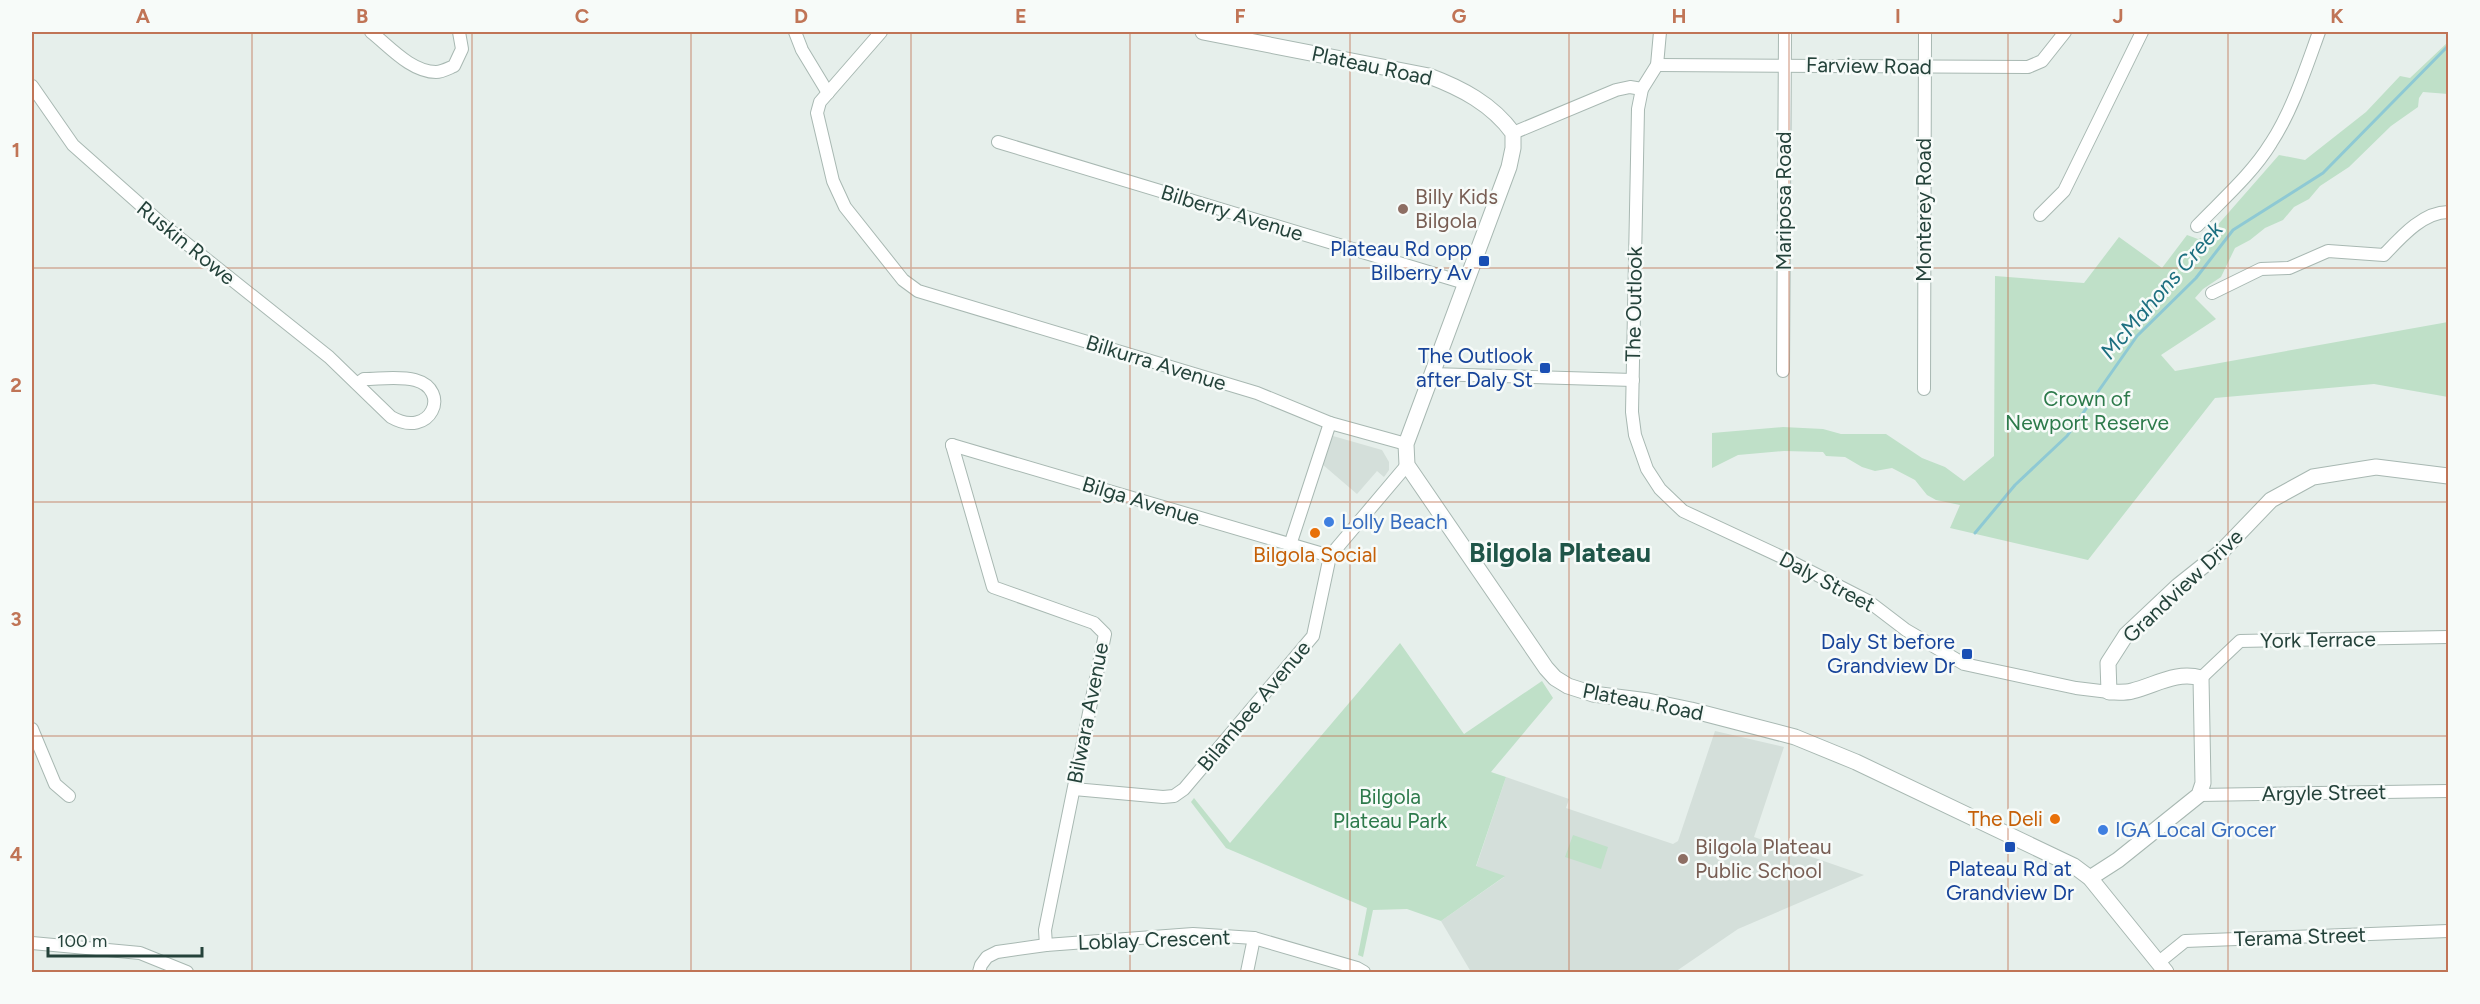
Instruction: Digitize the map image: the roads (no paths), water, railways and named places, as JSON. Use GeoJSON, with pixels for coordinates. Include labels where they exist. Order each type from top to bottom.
{"type":"FeatureCollection","features":[{"type":"Feature","properties":{"kind":"street"},"geometry":{"type":"LineString","coordinates":[[371,32],[406,61],[420,69],[437,72],[454,66],[462,49],[459,32]]}},
{"type":"Feature","properties":{"kind":"street"},"geometry":{"type":"LineString","coordinates":[[795,32],[802,50],[828,93],[880,32]]}},
{"type":"Feature","properties":{"kind":"street","name":"Plateau Road"},"geometry":{"type":"LineString","coordinates":[[1203,32],[1429,76],[1454,85],[1493,110],[1513,133]]}},
{"type":"Feature","properties":{"kind":"street","name":"The Outlook"},"geometry":{"type":"LineString","coordinates":[[1431,374],[1633,380],[1638,109],[1642,89],[1657,65],[1660,32]]}},
{"type":"Feature","properties":{"kind":"street","name":"Mariposa Road"},"geometry":{"type":"LineString","coordinates":[[1783,371],[1785,32]]}},
{"type":"Feature","properties":{"kind":"street","name":"Monterey Road"},"geometry":{"type":"LineString","coordinates":[[1924,389],[1925,32]]}},
{"type":"Feature","properties":{"kind":"street","name":"Farview Road"},"geometry":{"type":"LineString","coordinates":[[1657,65],[2028,67],[2042,61],[2065,32]]}},
{"type":"Feature","properties":{"kind":"street"},"geometry":{"type":"LineString","coordinates":[[2040,215],[2064,191],[2142,32]]}},
{"type":"Feature","properties":{"kind":"street"},"geometry":{"type":"LineString","coordinates":[[2197,226],[2236,186],[2271,143],[2298,86],[2319,32]]}},
{"type":"Feature","properties":{"kind":"street","name":"Ruskin Rowe"},"geometry":{"type":"LineString","coordinates":[[32,86],[73,145],[162,224],[329,357],[391,417],[402,423],[424,421],[433,411],[435,404],[429,389],[414,380],[364,379],[357,384]]}},
{"type":"Feature","properties":{"kind":"street"},"geometry":{"type":"LineString","coordinates":[[1407,465],[1406,444],[1509,167],[1513,133],[1616,90],[1630,87],[1642,89]]}},
{"type":"Feature","properties":{"kind":"street","name":"Bilkurra Avenue"},"geometry":{"type":"LineString","coordinates":[[828,93],[817,107],[817,113],[836,190],[845,207],[906,282],[918,291],[1257,393],[1330,423],[1406,444]]}},
{"type":"Feature","properties":{"kind":"street","name":"Bilberry Avenue"},"geometry":{"type":"LineString","coordinates":[[998,142],[1465,283]]}},
{"type":"Feature","properties":{"kind":"street"},"geometry":{"type":"LineString","coordinates":[[2212,293],[2261,268],[2289,268],[2328,251],[2385,255],[2406,232],[2439,212],[2448,212]]}},
{"type":"Feature","properties":{"kind":"street","name":"Daly Street"},"geometry":{"type":"LineString","coordinates":[[1633,380],[1632,412],[1635,435],[1647,469],[1660,489],[1683,511],[1786,559],[1868,601],[1906,630],[1964,663],[2076,688],[2109,692]]}},
{"type":"Feature","properties":{"kind":"street"},"geometry":{"type":"LineString","coordinates":[[1290,545],[1330,423]]}},
{"type":"Feature","properties":{"kind":"street","name":"Bilga Avenue"},"geometry":{"type":"LineString","coordinates":[[952,445],[1330,556]]}},
{"type":"Feature","properties":{"kind":"street","name":"Bilwara Avenue"},"geometry":{"type":"LineString","coordinates":[[952,445],[993,587],[1094,623],[1105,634],[1046,930],[1046,945]]}},
{"type":"Feature","properties":{"kind":"street","name":"Plateau Road"},"geometry":{"type":"LineString","coordinates":[[1407,465],[1546,668],[1568,686],[1609,697],[1627,697],[1691,710],[1795,737],[1856,762],[2074,866],[2090,878],[2163,967]]}},
{"type":"Feature","properties":{"kind":"street","name":"Bilambee Avenue"},"geometry":{"type":"LineString","coordinates":[[1074,789],[1163,797],[1174,796],[1184,789],[1313,636],[1330,556],[1407,465]]}},
{"type":"Feature","properties":{"kind":"street","name":"Grandview Drive"},"geometry":{"type":"LineString","coordinates":[[2109,692],[2108,663],[2126,635],[2178,586],[2222,551],[2271,500],[2313,477],[2376,467],[2448,476]]}},
{"type":"Feature","properties":{"kind":"street","name":"York Terrace"},"geometry":{"type":"LineString","coordinates":[[2201,678],[2240,641],[2448,637]]}},
{"type":"Feature","properties":{"kind":"street"},"geometry":{"type":"LineString","coordinates":[[2090,878],[2118,860],[2199,795],[2203,783],[2201,678],[2190,675],[2175,676],[2130,692],[2109,692]]}},
{"type":"Feature","properties":{"kind":"street"},"geometry":{"type":"LineString","coordinates":[[32,729],[56,784],[69,796]]}},
{"type":"Feature","properties":{"kind":"street","name":"Argyle Street"},"geometry":{"type":"LineString","coordinates":[[2199,795],[2448,791]]}},
{"type":"Feature","properties":{"kind":"street","name":"Terama Street"},"geometry":{"type":"LineString","coordinates":[[2163,967],[2185,942],[2448,931]]}},
{"type":"Feature","properties":{"kind":"street","name":"Loblay Crescent"},"geometry":{"type":"LineString","coordinates":[[1046,945],[1193,934],[1254,938],[1358,968],[1364,972]]}},
{"type":"Feature","properties":{"kind":"street"},"geometry":{"type":"LineString","coordinates":[[1246,972],[1254,938]]}},
{"type":"Feature","properties":{"kind":"street"},"geometry":{"type":"LineString","coordinates":[[32,943],[140,953],[187,972]]}},
{"type":"Feature","properties":{"kind":"street"},"geometry":{"type":"LineString","coordinates":[[979,972],[987,957],[997,952],[1046,945]]}},
{"type":"Feature","properties":{"kind":"waterway","name":"McMahons Creek"},"geometry":{"type":"LineString","coordinates":[[1975,533],[2015,485],[2067,436],[2137,336],[2196,278],[2233,230],[2323,173],[2448,46]]}},
{"type":"Feature","properties":{"kind":"place","name":"Billy Kids Bilgola"},"geometry":{"type":"Point","coordinates":[1403,209]}},
{"type":"Feature","properties":{"kind":"place","name":"Plateau Rd opp Bilberry Av"},"geometry":{"type":"Point","coordinates":[1484,261]}},
{"type":"Feature","properties":{"kind":"place","name":"The Outlook after Daly St"},"geometry":{"type":"Point","coordinates":[1545,368]}},
{"type":"Feature","properties":{"kind":"place","name":"Lolly Beach"},"geometry":{"type":"Point","coordinates":[1329,522]}},
{"type":"Feature","properties":{"kind":"place","name":"Bilgola Social"},"geometry":{"type":"Point","coordinates":[1315,533]}},
{"type":"Feature","properties":{"kind":"place","name":"Daly St before Grandview Dr"},"geometry":{"type":"Point","coordinates":[1967,654]}},
{"type":"Feature","properties":{"kind":"place","name":"The Deli"},"geometry":{"type":"Point","coordinates":[2055,819]}},
{"type":"Feature","properties":{"kind":"place","name":"IGA Local Grocer"},"geometry":{"type":"Point","coordinates":[2103,830]}},
{"type":"Feature","properties":{"kind":"place","name":"Plateau Rd at Grandview Dr"},"geometry":{"type":"Point","coordinates":[2010,847]}},
{"type":"Feature","properties":{"kind":"place","name":"Bilgola Plateau Public School"},"geometry":{"type":"Point","coordinates":[1683,859]}},
{"type":"Feature","properties":{"kind":"district","name":"Bilgola Plateau"},"geometry":{"type":"Point","coordinates":[1560,553]}},
{"type":"Feature","properties":{"kind":"park label","name":"Crown of Newport Reserve"},"geometry":{"type":"Point","coordinates":[2087,411]}},
{"type":"Feature","properties":{"kind":"park label","name":"Bilgola Plateau Park"},"geometry":{"type":"Point","coordinates":[1390,809]}}]}
